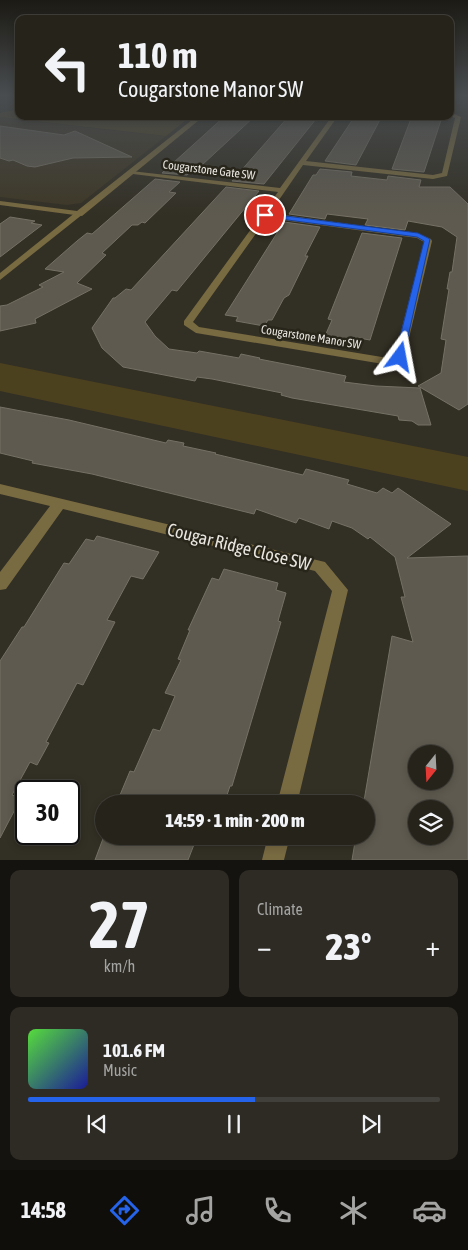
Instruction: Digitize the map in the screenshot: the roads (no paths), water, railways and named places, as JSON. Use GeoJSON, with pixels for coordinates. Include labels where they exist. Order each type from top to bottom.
{"type":"FeatureCollection","features":[{"type":"Feature","properties":{"kind":"street"},"geometry":{"type":"LineString","coordinates":[[0,277],[178,135]]}},
{"type":"Feature","properties":{"kind":"street","name":"Cougarstone Manor SW"},"geometry":{"type":"LineString","coordinates":[[265,215],[418,236],[428,241],[400,357],[389,362],[196,330],[188,323],[322,135]]}},
{"type":"Feature","properties":{"kind":"street"},"geometry":{"type":"LineString","coordinates":[[302,163],[433,177],[445,175],[454,135]]}},
{"type":"Feature","properties":{"kind":"street","name":"Cougarstone Gate SW"},"geometry":{"type":"LineString","coordinates":[[139,166],[284,187]]}},
{"type":"Feature","properties":{"kind":"street","name":"Cougarstone Gate SW"},"geometry":{"type":"LineString","coordinates":[[133,172],[284,187]]}},
{"type":"Feature","properties":{"kind":"street"},"geometry":{"type":"LineString","coordinates":[[0,203],[79,214]]}},
{"type":"Feature","properties":{"kind":"street","name":"Cougar Ridge Close SW"},"geometry":{"type":"LineString","coordinates":[[0,489],[320,566],[340,590],[289,795]]}},
{"type":"Feature","properties":{"kind":"street"},"geometry":{"type":"LineString","coordinates":[[0,584],[60,503]]}},
{"type":"Feature","properties":{"kind":"street"},"geometry":{"type":"LineString","coordinates":[[273,860],[277,845]]}}]}
